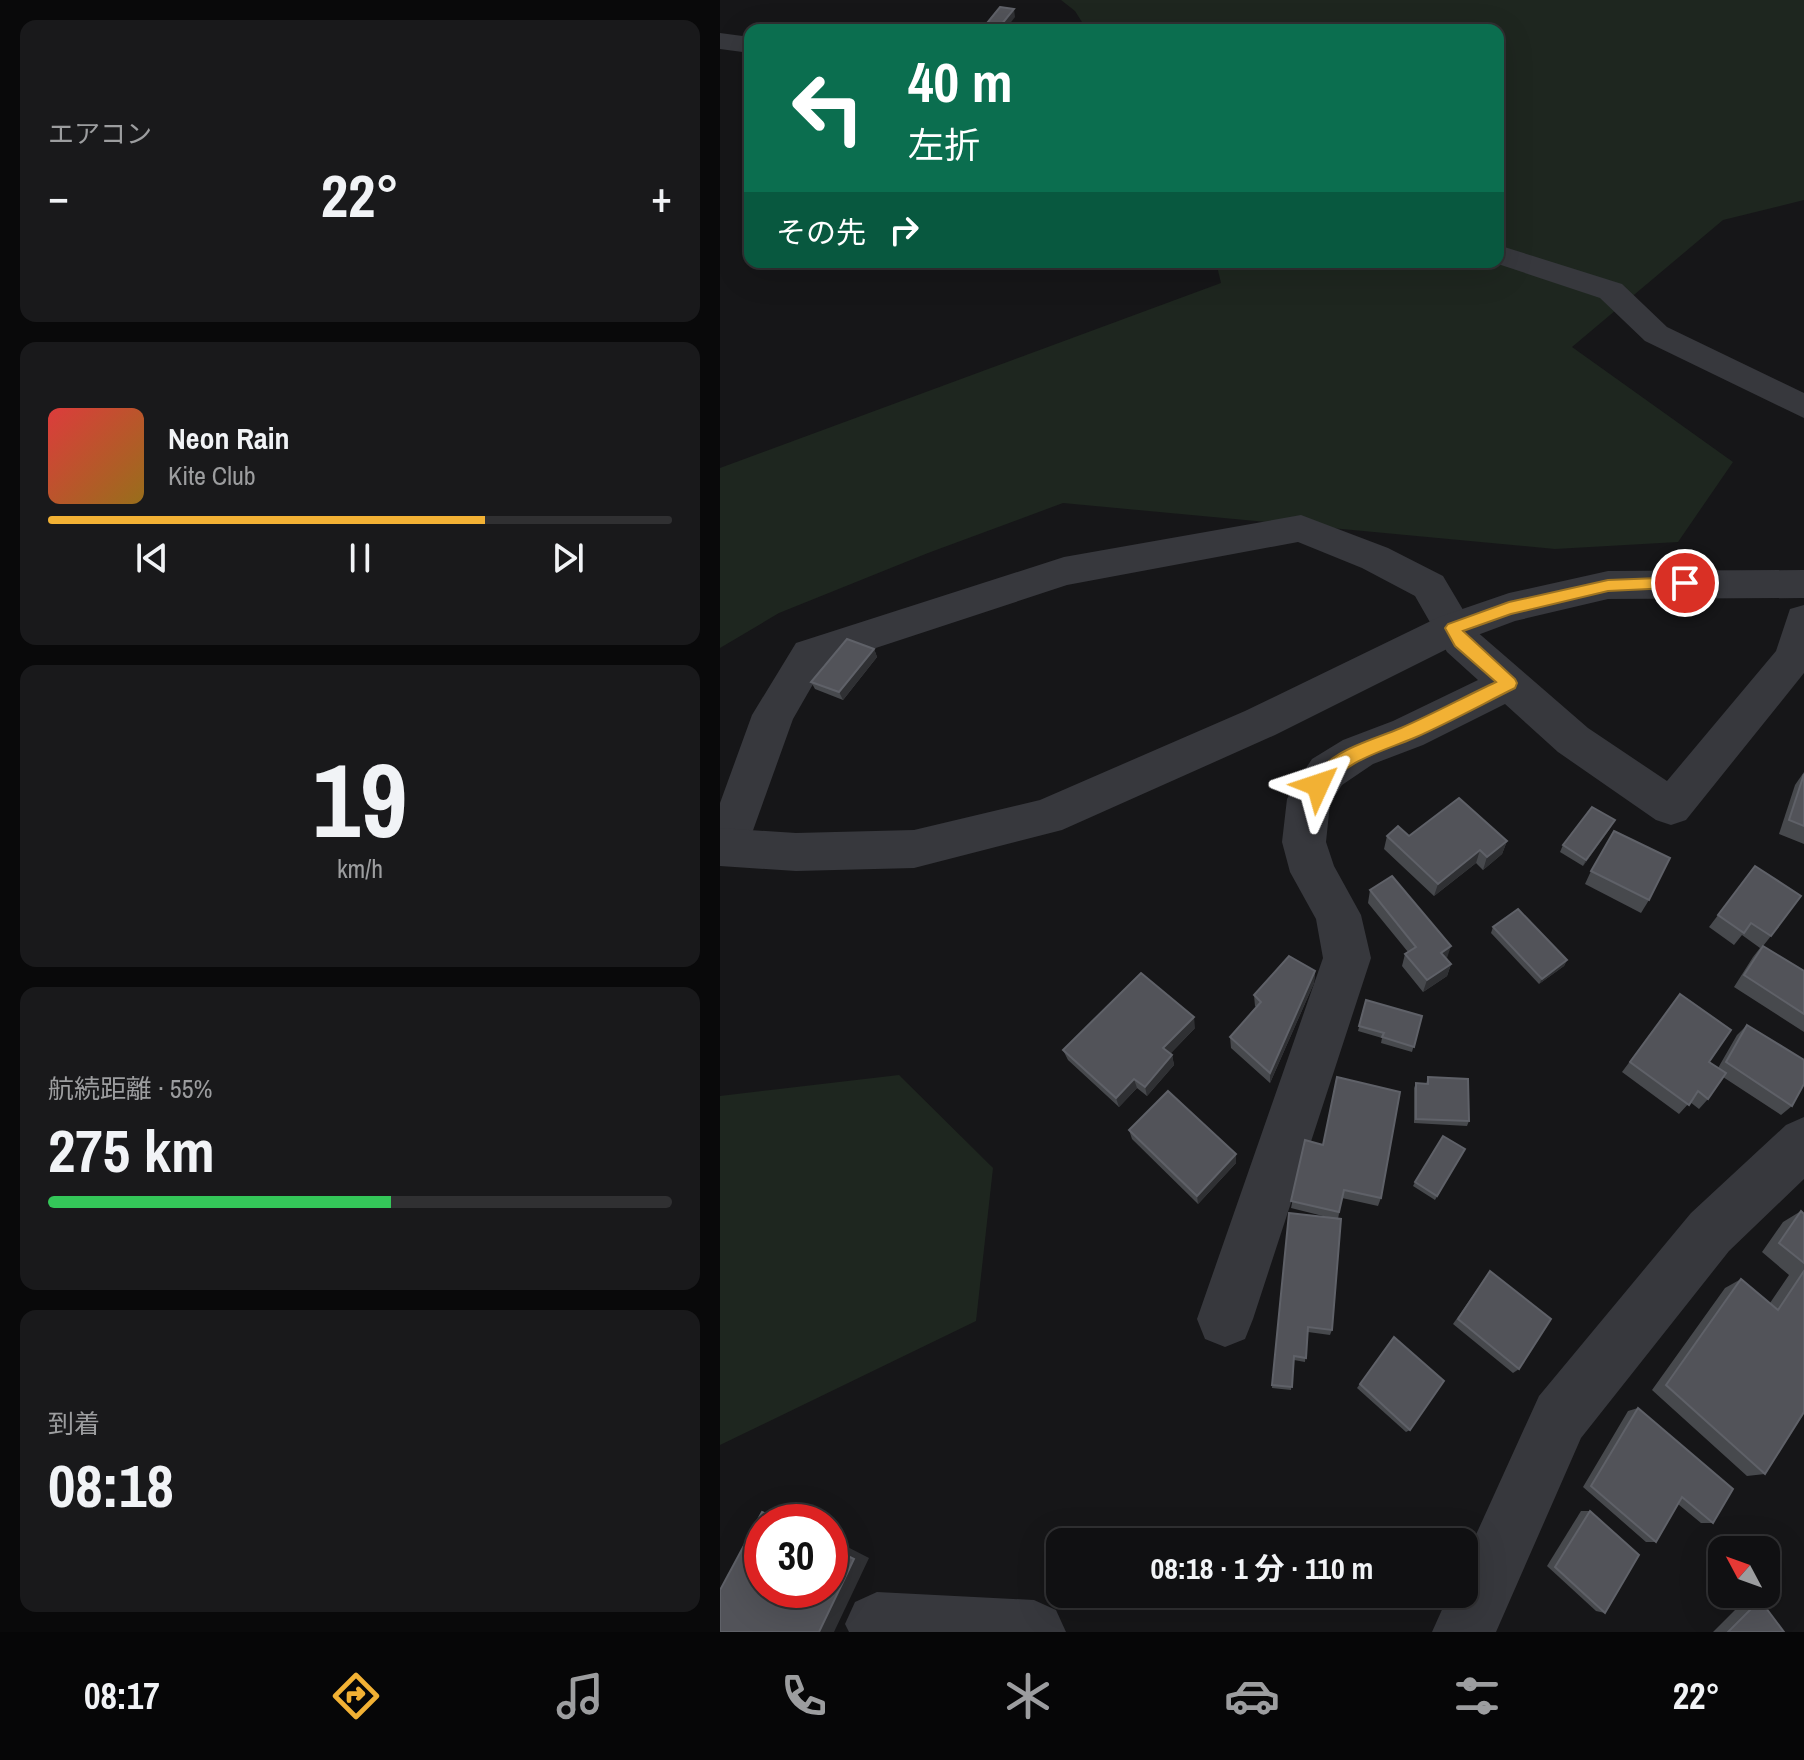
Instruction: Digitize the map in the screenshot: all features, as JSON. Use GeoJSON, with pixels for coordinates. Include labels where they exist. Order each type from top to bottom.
{"type":"FeatureCollection","features":[{"type":"Feature","properties":{"kind":"street"},"geometry":{"type":"LineString","coordinates":[[720,41],[744,44]]}},
{"type":"Feature","properties":{"kind":"street"},"geometry":{"type":"LineString","coordinates":[[1504,256],[1611,291],[1656,334],[1804,407]]}},
{"type":"Feature","properties":{"kind":"street"},"geometry":{"type":"LineString","coordinates":[[1804,584],[1608,585],[1509,608],[1453,628],[1260,723],[1046,817],[914,849],[796,852],[723,847],[773,715],[810,654],[1064,571],[1301,528],[1375,558],[1429,586],[1453,628],[1461,641],[1573,740],[1671,807],[1794,657],[1804,620]]}},
{"type":"Feature","properties":{"kind":"street"},"geometry":{"type":"LineString","coordinates":[[1225,1319],[1347,958],[1338,915],[1313,872],[1304,842],[1309,799],[1327,772],[1358,752],[1408,733],[1509,683]]}},
{"type":"Feature","properties":{"kind":"street"},"geometry":{"type":"LineString","coordinates":[[1464,1632],[1560,1417],[1710,1232],[1804,1143]]}},
{"type":"Feature","properties":{"kind":"street"},"geometry":{"type":"LineString","coordinates":[[877,1624],[1034,1632]]}},
{"type":"Feature","properties":{"kind":"shaded area"},"geometry":{"type":"Polygon","coordinates":[[[1061,0],[1804,0],[1804,200],[1723,220],[1572,347],[1733,462],[1678,542],[1555,549],[1063,503],[779,613],[720,648],[720,468],[1221,283],[1217,268],[1504,268],[1504,24],[1083,24],[1075,11],[1061,0]]]}},
{"type":"Feature","properties":{"kind":"shaded area"},"geometry":{"type":"Polygon","coordinates":[[[899,1075],[993,1168],[976,1321],[720,1445],[720,1096],[899,1075]]]}},
{"type":"Feature","properties":{"kind":"building"},"geometry":{"type":"Polygon","coordinates":[[[1000,7],[1014,9],[1002,24],[986,24],[1000,7]]]}},
{"type":"Feature","properties":{"kind":"building"},"geometry":{"type":"Polygon","coordinates":[[[847,639],[874,649],[839,692],[811,682],[847,639]]]}},
{"type":"Feature","properties":{"kind":"building"},"geometry":{"type":"Polygon","coordinates":[[[1804,774],[1804,826],[1789,820],[1804,774]]]}},
{"type":"Feature","properties":{"kind":"building"},"geometry":{"type":"Polygon","coordinates":[[[1459,798],[1507,841],[1487,857],[1480,850],[1438,884],[1387,836],[1398,826],[1409,836],[1459,798]]]}},
{"type":"Feature","properties":{"kind":"building"},"geometry":{"type":"Polygon","coordinates":[[[1592,807],[1615,820],[1586,860],[1563,845],[1592,807]]]}},
{"type":"Feature","properties":{"kind":"building"},"geometry":{"type":"Polygon","coordinates":[[[1614,831],[1670,858],[1649,900],[1591,871],[1614,831]]]}},
{"type":"Feature","properties":{"kind":"building"},"geometry":{"type":"Polygon","coordinates":[[[1755,866],[1801,896],[1771,936],[1751,923],[1744,933],[1718,915],[1755,866]]]}},
{"type":"Feature","properties":{"kind":"building"},"geometry":{"type":"Polygon","coordinates":[[[1392,876],[1451,946],[1441,953],[1451,964],[1427,980],[1405,954],[1416,947],[1370,890],[1392,876]]]}},
{"type":"Feature","properties":{"kind":"building"},"geometry":{"type":"Polygon","coordinates":[[[1518,909],[1567,960],[1542,979],[1493,927],[1518,909]]]}},
{"type":"Feature","properties":{"kind":"building"},"geometry":{"type":"Polygon","coordinates":[[[1763,946],[1804,971],[1804,1014],[1744,975],[1763,946]]]}},
{"type":"Feature","properties":{"kind":"building"},"geometry":{"type":"Polygon","coordinates":[[[1289,956],[1315,971],[1270,1073],[1230,1037],[1261,1002],[1254,995],[1289,956]]]}},
{"type":"Feature","properties":{"kind":"building"},"geometry":{"type":"Polygon","coordinates":[[[1141,973],[1194,1017],[1163,1048],[1172,1055],[1145,1087],[1134,1079],[1116,1098],[1063,1050],[1141,973]]]}},
{"type":"Feature","properties":{"kind":"building"},"geometry":{"type":"Polygon","coordinates":[[[1680,994],[1731,1030],[1709,1062],[1726,1073],[1708,1099],[1698,1091],[1689,1105],[1630,1062],[1680,994]]]}},
{"type":"Feature","properties":{"kind":"building"},"geometry":{"type":"Polygon","coordinates":[[[1366,1000],[1422,1016],[1414,1047],[1359,1026],[1366,1000]]]}},
{"type":"Feature","properties":{"kind":"building"},"geometry":{"type":"Polygon","coordinates":[[[1747,1025],[1804,1060],[1804,1084],[1792,1106],[1726,1062],[1747,1025]]]}},
{"type":"Feature","properties":{"kind":"building"},"geometry":{"type":"Polygon","coordinates":[[[1337,1077],[1400,1092],[1381,1198],[1344,1190],[1339,1212],[1291,1201],[1305,1140],[1323,1145],[1337,1077]]]}},
{"type":"Feature","properties":{"kind":"building"},"geometry":{"type":"Polygon","coordinates":[[[1428,1077],[1468,1079],[1469,1121],[1416,1119],[1416,1083],[1428,1084],[1428,1077]]]}},
{"type":"Feature","properties":{"kind":"building"},"geometry":{"type":"Polygon","coordinates":[[[1168,1091],[1236,1154],[1197,1196],[1129,1130],[1168,1091]]]}},
{"type":"Feature","properties":{"kind":"building"},"geometry":{"type":"Polygon","coordinates":[[[1443,1136],[1465,1149],[1437,1196],[1415,1182],[1443,1136]]]}},
{"type":"Feature","properties":{"kind":"building"},"geometry":{"type":"Polygon","coordinates":[[[1801,1211],[1804,1214],[1804,1263],[1779,1243],[1801,1211]]]}},
{"type":"Feature","properties":{"kind":"building"},"geometry":{"type":"Polygon","coordinates":[[[1289,1213],[1341,1219],[1332,1330],[1308,1327],[1306,1358],[1294,1356],[1292,1387],[1272,1385],[1289,1213]]]}},
{"type":"Feature","properties":{"kind":"building"},"geometry":{"type":"Polygon","coordinates":[[[1490,1271],[1551,1319],[1519,1369],[1458,1319],[1490,1271]]]}},
{"type":"Feature","properties":{"kind":"building"},"geometry":{"type":"Polygon","coordinates":[[[1804,1271],[1804,1412],[1765,1474],[1666,1385],[1741,1279],[1778,1310],[1804,1271]]]}},
{"type":"Feature","properties":{"kind":"building"},"geometry":{"type":"Polygon","coordinates":[[[1394,1337],[1444,1381],[1410,1430],[1360,1384],[1394,1337]]]}},
{"type":"Feature","properties":{"kind":"building"},"geometry":{"type":"Polygon","coordinates":[[[1638,1408],[1733,1489],[1713,1523],[1682,1497],[1656,1542],[1591,1486],[1638,1408]]]}},
{"type":"Feature","properties":{"kind":"building"},"geometry":{"type":"Polygon","coordinates":[[[1590,1511],[1639,1555],[1605,1613],[1555,1567],[1590,1511]]]}},
{"type":"Feature","properties":{"kind":"building"},"geometry":{"type":"Polygon","coordinates":[[[744,1545],[744,1608],[831,1608],[819,1632],[720,1632],[720,1590],[744,1545]]]}},
{"type":"Feature","properties":{"kind":"building"},"geometry":{"type":"Polygon","coordinates":[[[848,1556],[854,1559],[848,1572],[848,1556]]]}},
{"type":"Feature","properties":{"kind":"building"},"geometry":{"type":"Polygon","coordinates":[[[1752,1608],[1766,1608],[1784,1632],[1728,1632],[1752,1608]]]}},
{"type":"Feature","properties":{"kind":"route"},"geometry":{"type":"LineString","coordinates":[[1318,785],[1327,772],[1358,752],[1408,733],[1509,683],[1461,641],[1453,628],[1509,608],[1608,585],[1685,583]]}}]}
